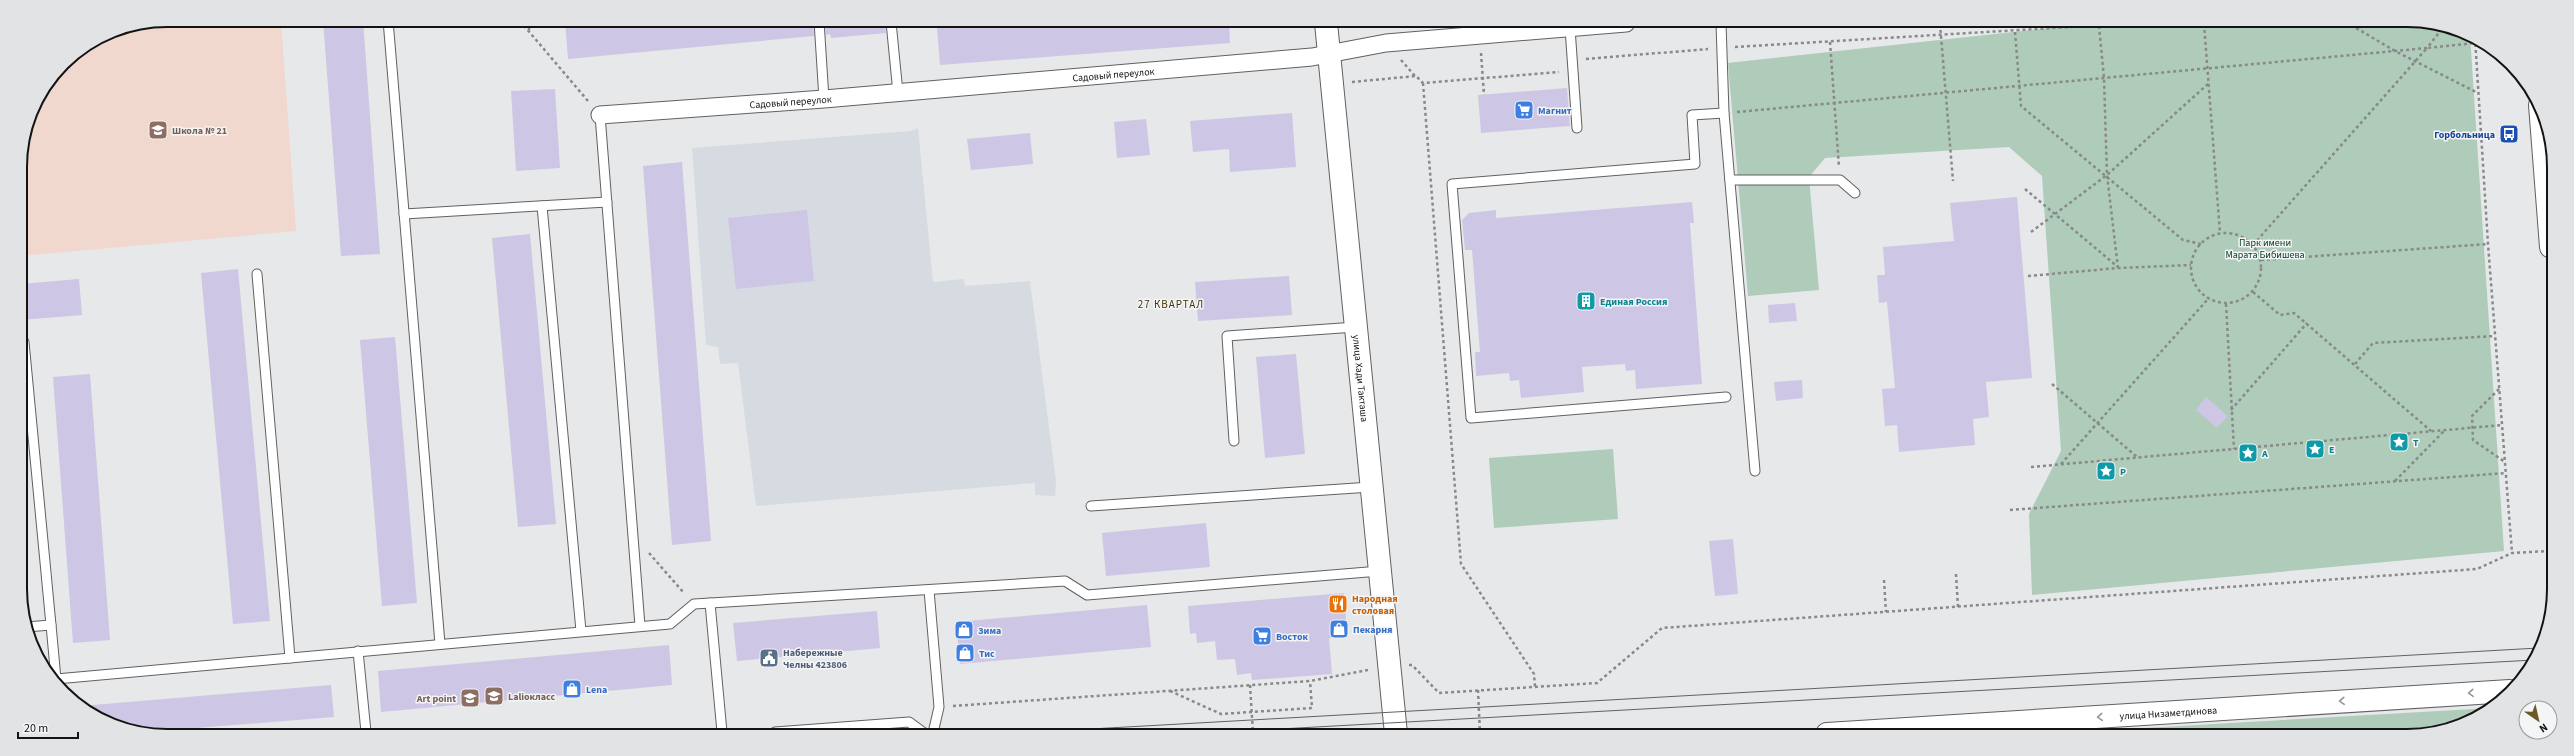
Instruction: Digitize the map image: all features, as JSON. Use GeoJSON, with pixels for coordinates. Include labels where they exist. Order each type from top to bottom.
{"type":"FeatureCollection","features":[{"type":"Feature","properties":{"kind":"main road","name":"улица Хади Такташа"},"geometry":{"type":"LineString","coordinates":[[1326,27],[1396,729]]}},
{"type":"Feature","properties":{"kind":"main road"},"geometry":{"type":"LineString","coordinates":[[2542,131],[2547,195]]}},
{"type":"Feature","properties":{"kind":"main road","name":"улица Низаметдинова"},"geometry":{"type":"LineString","coordinates":[[1964,729],[2503,690]]}},
{"type":"Feature","properties":{"kind":"street","name":"Садовый переулок"},"geometry":{"type":"LineString","coordinates":[[600,115],[824,99],[1328,56],[1386,43],[1474,31],[1578,27]]}},
{"type":"Feature","properties":{"kind":"lane"},"geometry":{"type":"LineString","coordinates":[[389,27],[440,644]]}},
{"type":"Feature","properties":{"kind":"lane"},"geometry":{"type":"LineString","coordinates":[[819,27],[824,99]]}},
{"type":"Feature","properties":{"kind":"lane"},"geometry":{"type":"LineString","coordinates":[[892,27],[898,93]]}},
{"type":"Feature","properties":{"kind":"lane"},"geometry":{"type":"LineString","coordinates":[[1721,27],[1724,113],[1755,471]]}},
{"type":"Feature","properties":{"kind":"lane"},"geometry":{"type":"LineString","coordinates":[[1570,28],[1577,128]]}},
{"type":"Feature","properties":{"kind":"lane"},"geometry":{"type":"LineString","coordinates":[[1724,113],[1692,115],[1695,164],[1452,184],[1471,418],[1726,397]]}},
{"type":"Feature","properties":{"kind":"lane"},"geometry":{"type":"LineString","coordinates":[[600,115],[640,626]]}},
{"type":"Feature","properties":{"kind":"lane"},"geometry":{"type":"LineString","coordinates":[[1730,180],[1840,180],[1855,193]]}},
{"type":"Feature","properties":{"kind":"lane"},"geometry":{"type":"LineString","coordinates":[[404,214],[607,202]]}},
{"type":"Feature","properties":{"kind":"lane"},"geometry":{"type":"LineString","coordinates":[[542,206],[581,631]]}},
{"type":"Feature","properties":{"kind":"lane"},"geometry":{"type":"LineString","coordinates":[[257,274],[290,658]]}},
{"type":"Feature","properties":{"kind":"lane"},"geometry":{"type":"LineString","coordinates":[[1234,441],[1227,336],[1356,326]]}},
{"type":"Feature","properties":{"kind":"lane"},"geometry":{"type":"LineString","coordinates":[[27,372],[56,673]]}},
{"type":"Feature","properties":{"kind":"lane"},"geometry":{"type":"LineString","coordinates":[[1091,506],[1371,486]]}},
{"type":"Feature","properties":{"kind":"lane"},"geometry":{"type":"LineString","coordinates":[[60,679],[670,624],[694,604],[1065,581],[1087,595],[1380,571]]}},
{"type":"Feature","properties":{"kind":"lane"},"geometry":{"type":"LineString","coordinates":[[929,590],[939,706],[934,729]]}},
{"type":"Feature","properties":{"kind":"lane"},"geometry":{"type":"LineString","coordinates":[[710,603],[722,729]]}},
{"type":"Feature","properties":{"kind":"lane"},"geometry":{"type":"LineString","coordinates":[[32,627],[52,625]]}},
{"type":"Feature","properties":{"kind":"lane"},"geometry":{"type":"LineString","coordinates":[[358,651],[366,729]]}},
{"type":"Feature","properties":{"kind":"lane"},"geometry":{"type":"LineString","coordinates":[[815,729],[909,722],[919,729]]}},
{"type":"Feature","properties":{"kind":"path"},"geometry":{"type":"LineString","coordinates":[[525,27],[600,115]]}},
{"type":"Feature","properties":{"kind":"path"},"geometry":{"type":"LineString","coordinates":[[529,27],[529,32]]}},
{"type":"Feature","properties":{"kind":"path"},"geometry":{"type":"LineString","coordinates":[[1940,27],[1947,93],[1953,181]]}},
{"type":"Feature","properties":{"kind":"path"},"geometry":{"type":"LineString","coordinates":[[2099,27],[2104,78],[2107,175],[2118,268]]}},
{"type":"Feature","properties":{"kind":"path"},"geometry":{"type":"LineString","coordinates":[[2204,27],[2220,233]]}},
{"type":"Feature","properties":{"kind":"path"},"geometry":{"type":"LineString","coordinates":[[2354,27],[2395,51],[2416,60],[2479,93]]}},
{"type":"Feature","properties":{"kind":"path"},"geometry":{"type":"LineString","coordinates":[[1474,31],[1484,95]]}},
{"type":"Feature","properties":{"kind":"path"},"geometry":{"type":"LineString","coordinates":[[2253,245],[2440,31]]}},
{"type":"Feature","properties":{"kind":"path"},"geometry":{"type":"LineString","coordinates":[[2015,32],[2021,106],[2107,175],[2184,240],[2201,244]]}},
{"type":"Feature","properties":{"kind":"path"},"geometry":{"type":"LineString","coordinates":[[1830,42],[1833,103],[1840,180]]}},
{"type":"Feature","properties":{"kind":"path"},"geometry":{"type":"LineString","coordinates":[[1724,113],[2207,70],[2473,43]]}},
{"type":"Feature","properties":{"kind":"path"},"geometry":{"type":"LineString","coordinates":[[2476,45],[2488,244],[2512,553]]}},
{"type":"Feature","properties":{"kind":"path"},"geometry":{"type":"LineString","coordinates":[[2031,232],[2055,212],[2107,175],[2208,83]]}},
{"type":"Feature","properties":{"kind":"path"},"geometry":{"type":"LineString","coordinates":[[2025,189],[2055,212],[2118,268]]}},
{"type":"Feature","properties":{"kind":"path"},"geometry":{"type":"LineString","coordinates":[[1434,221],[1441,220]]}},
{"type":"Feature","properties":{"kind":"path"},"geometry":{"type":"LineString","coordinates":[[2220,233],[2232,234],[2244,238],[2253,245],[2261,260],[2259,282],[2253,292],[2245,298],[2226,304],[2208,299],[2194,284],[2191,265],[2194,254],[2201,244],[2220,233]]}},
{"type":"Feature","properties":{"kind":"path"},"geometry":{"type":"LineString","coordinates":[[2261,260],[2488,244]]}},
{"type":"Feature","properties":{"kind":"path"},"geometry":{"type":"LineString","coordinates":[[2028,276],[2118,268],[2191,265]]}},
{"type":"Feature","properties":{"kind":"path"},"geometry":{"type":"LineString","coordinates":[[2253,292],[2280,316],[2294,313],[2307,323],[2432,431]]}},
{"type":"Feature","properties":{"kind":"path"},"geometry":{"type":"LineString","coordinates":[[2060,465],[2208,299]]}},
{"type":"Feature","properties":{"kind":"path"},"geometry":{"type":"LineString","coordinates":[[2226,304],[2234,449]]}},
{"type":"Feature","properties":{"kind":"path"},"geometry":{"type":"LineString","coordinates":[[2231,410],[2307,323]]}},
{"type":"Feature","properties":{"kind":"path"},"geometry":{"type":"LineString","coordinates":[[2356,364],[2373,344],[2495,336]]}},
{"type":"Feature","properties":{"kind":"path"},"geometry":{"type":"LineString","coordinates":[[2052,384],[2137,458]]}},
{"type":"Feature","properties":{"kind":"path"},"geometry":{"type":"LineString","coordinates":[[2499,389],[2472,416],[2473,440],[2505,462]]}},
{"type":"Feature","properties":{"kind":"path"},"geometry":{"type":"LineString","coordinates":[[2031,467],[2502,425]]}},
{"type":"Feature","properties":{"kind":"path"},"geometry":{"type":"LineString","coordinates":[[2395,481],[2445,430]]}},
{"type":"Feature","properties":{"kind":"path"},"geometry":{"type":"LineString","coordinates":[[2010,510],[2506,473]]}},
{"type":"Feature","properties":{"kind":"path"},"geometry":{"type":"LineString","coordinates":[[634,544],[648,552],[694,604]]}},
{"type":"Feature","properties":{"kind":"path"},"geometry":{"type":"LineString","coordinates":[[1404,666],[1412,665],[1439,693],[1597,683],[1662,628],[2477,569],[2512,553],[2547,550]]}},
{"type":"Feature","properties":{"kind":"path"},"geometry":{"type":"LineString","coordinates":[[1956,574],[1958,607]]}},
{"type":"Feature","properties":{"kind":"path"},"geometry":{"type":"LineString","coordinates":[[1884,580],[1886,612]]}},
{"type":"Feature","properties":{"kind":"path"},"geometry":{"type":"LineString","coordinates":[[939,706],[1310,681],[1370,669]]}},
{"type":"Feature","properties":{"kind":"path"},"geometry":{"type":"LineString","coordinates":[[1169,690],[1221,714],[1312,708],[1310,681]]}},
{"type":"Feature","properties":{"kind":"path"},"geometry":{"type":"LineString","coordinates":[[1250,685],[1253,729]]}},
{"type":"Feature","properties":{"kind":"path"},"geometry":{"type":"LineString","coordinates":[[1478,690],[1480,729]]}},
{"type":"Feature","properties":{"kind":"shaded area","name":"Школа № 21"},"geometry":{"type":"Polygon","coordinates":[[[158,27],[281,27],[296,231],[27,255],[27,158],[34,122],[41,105],[56,82],[68,68],[89,51],[105,41],[122,34],[158,27]]]}},
{"type":"Feature","properties":{"kind":"shaded area"},"geometry":{"type":"Polygon","coordinates":[[[918,128],[933,282],[964,279],[965,286],[1030,281],[1056,481],[1055,496],[1035,495],[1035,483],[756,506],[738,363],[720,364],[718,347],[706,345],[692,148],[910,131],[918,128]]]}},
{"type":"Feature","properties":{"kind":"green space","name":"Парк имени Марата Бибишева"},"geometry":{"type":"Polygon","coordinates":[[[2060,27],[2416,27],[2452,34],[2470,42],[2504,551],[2032,595],[2029,514],[2061,451],[2042,176],[2009,147],[1825,158],[1809,177],[1819,290],[1748,296],[1728,63],[2060,27]]]}},
{"type":"Feature","properties":{"kind":"green space"},"geometry":{"type":"Polygon","coordinates":[[[1613,449],[1618,519],[1494,528],[1489,458],[1613,449]]]}},
{"type":"Feature","properties":{"kind":"green space"},"geometry":{"type":"Polygon","coordinates":[[[2479,709],[2469,715],[2452,722],[2416,729],[2127,729],[2479,709]]]}},
{"type":"Feature","properties":{"kind":"building"},"geometry":{"type":"Polygon","coordinates":[[[324,27],[364,27],[380,254],[341,256],[324,27]]]}},
{"type":"Feature","properties":{"kind":"building"},"geometry":{"type":"Polygon","coordinates":[[[565,27],[813,27],[814,36],[568,59],[565,27]]]}},
{"type":"Feature","properties":{"kind":"building"},"geometry":{"type":"Polygon","coordinates":[[[825,27],[885,27],[886,33],[831,38],[830,34],[826,35],[825,27]]]}},
{"type":"Feature","properties":{"kind":"building"},"geometry":{"type":"Polygon","coordinates":[[[1229,27],[1230,43],[940,65],[937,28],[1229,27]]]}},
{"type":"Feature","properties":{"kind":"building"},"geometry":{"type":"Polygon","coordinates":[[[1567,88],[1570,126],[1481,133],[1478,95],[1567,88]]]}},
{"type":"Feature","properties":{"kind":"building"},"geometry":{"type":"Polygon","coordinates":[[[555,89],[560,168],[516,171],[511,91],[555,89]]]}},
{"type":"Feature","properties":{"kind":"building"},"geometry":{"type":"Polygon","coordinates":[[[1292,113],[1296,167],[1230,172],[1229,149],[1193,152],[1190,121],[1292,113]]]}},
{"type":"Feature","properties":{"kind":"building"},"geometry":{"type":"Polygon","coordinates":[[[1146,119],[1150,155],[1117,158],[1114,122],[1146,119]]]}},
{"type":"Feature","properties":{"kind":"building"},"geometry":{"type":"Polygon","coordinates":[[[1030,133],[1033,164],[971,170],[967,139],[1030,133]]]}},
{"type":"Feature","properties":{"kind":"building"},"geometry":{"type":"Polygon","coordinates":[[[682,162],[711,541],[672,545],[643,166],[682,162]]]}},
{"type":"Feature","properties":{"kind":"building"},"geometry":{"type":"Polygon","coordinates":[[[2017,197],[2032,378],[1986,382],[1989,417],[1973,419],[1975,445],[1899,452],[1897,425],[1885,426],[1882,389],[1895,388],[1887,302],[1879,303],[1877,275],[1885,275],[1883,247],[1954,241],[1950,203],[2017,197]]]}},
{"type":"Feature","properties":{"kind":"building","name":"Единая Россия"},"geometry":{"type":"Polygon","coordinates":[[[1692,202],[1694,223],[1690,223],[1702,384],[1636,389],[1635,370],[1626,371],[1625,364],[1582,367],[1584,392],[1521,398],[1519,380],[1510,381],[1509,373],[1476,376],[1475,352],[1480,352],[1472,250],[1465,250],[1462,220],[1469,213],[1496,210],[1496,218],[1692,202]]]}},
{"type":"Feature","properties":{"kind":"building"},"geometry":{"type":"Polygon","coordinates":[[[807,210],[814,281],[736,289],[728,218],[807,210]]]}},
{"type":"Feature","properties":{"kind":"building"},"geometry":{"type":"Polygon","coordinates":[[[530,234],[556,524],[518,527],[492,238],[530,234]]]}},
{"type":"Feature","properties":{"kind":"building"},"geometry":{"type":"Polygon","coordinates":[[[238,269],[270,621],[233,624],[201,273],[238,269]]]}},
{"type":"Feature","properties":{"kind":"building"},"geometry":{"type":"Polygon","coordinates":[[[1289,276],[1292,315],[1198,321],[1195,282],[1289,276]]]}},
{"type":"Feature","properties":{"kind":"building"},"geometry":{"type":"Polygon","coordinates":[[[79,279],[82,315],[27,320],[27,283],[79,279]]]}},
{"type":"Feature","properties":{"kind":"building"},"geometry":{"type":"Polygon","coordinates":[[[1795,303],[1797,321],[1769,323],[1768,305],[1795,303]]]}},
{"type":"Feature","properties":{"kind":"building"},"geometry":{"type":"Polygon","coordinates":[[[395,337],[417,603],[382,606],[360,340],[395,337]]]}},
{"type":"Feature","properties":{"kind":"building"},"geometry":{"type":"Polygon","coordinates":[[[1296,354],[1305,454],[1265,458],[1256,357],[1296,354]]]}},
{"type":"Feature","properties":{"kind":"building"},"geometry":{"type":"Polygon","coordinates":[[[90,374],[110,640],[73,643],[53,377],[90,374]]]}},
{"type":"Feature","properties":{"kind":"building"},"geometry":{"type":"Polygon","coordinates":[[[1802,380],[1803,398],[1776,401],[1774,382],[1802,380]]]}},
{"type":"Feature","properties":{"kind":"building"},"geometry":{"type":"Polygon","coordinates":[[[2206,397],[2228,416],[2217,428],[2196,410],[2206,397]]]}},
{"type":"Feature","properties":{"kind":"building"},"geometry":{"type":"Polygon","coordinates":[[[1206,523],[1210,567],[1106,576],[1102,533],[1206,523]]]}},
{"type":"Feature","properties":{"kind":"building"},"geometry":{"type":"Polygon","coordinates":[[[1733,539],[1738,594],[1715,596],[1709,541],[1733,539]]]}},
{"type":"Feature","properties":{"kind":"building","name":"Восток"},"geometry":{"type":"Polygon","coordinates":[[[1344,593],[1347,636],[1329,638],[1332,674],[1252,680],[1251,673],[1237,675],[1235,659],[1217,660],[1215,641],[1197,643],[1196,633],[1190,634],[1188,606],[1344,593]]]}},
{"type":"Feature","properties":{"kind":"building"},"geometry":{"type":"Polygon","coordinates":[[[1147,605],[1151,647],[960,664],[956,622],[1147,605]]]}},
{"type":"Feature","properties":{"kind":"building"},"geometry":{"type":"Polygon","coordinates":[[[877,611],[880,648],[737,661],[733,623],[877,611]]]}},
{"type":"Feature","properties":{"kind":"building"},"geometry":{"type":"Polygon","coordinates":[[[669,645],[672,685],[381,712],[378,671],[669,645]]]}},
{"type":"Feature","properties":{"kind":"building"},"geometry":{"type":"Polygon","coordinates":[[[331,685],[334,717],[184,729],[158,729],[122,722],[105,715],[89,705],[331,685]]]}},
{"type":"Feature","properties":{"kind":"tram line"},"geometry":{"type":"LineString","coordinates":[[1091,729],[2534,648]]}},
{"type":"Feature","properties":{"kind":"tram line"},"geometry":{"type":"LineString","coordinates":[[1280,729],[2527,660]]}},
{"type":"Feature","properties":{"kind":"place","name":"Магнит"},"geometry":{"type":"Point","coordinates":[1524,110]}},
{"type":"Feature","properties":{"kind":"place","name":"Школа № 21"},"geometry":{"type":"Point","coordinates":[158,130]}},
{"type":"Feature","properties":{"kind":"place","name":"Горбольница"},"geometry":{"type":"Point","coordinates":[2509,134]}},
{"type":"Feature","properties":{"kind":"place","name":"Единая Россия"},"geometry":{"type":"Point","coordinates":[1586,301]}},
{"type":"Feature","properties":{"kind":"place","name":"Т"},"geometry":{"type":"Point","coordinates":[2399,442]}},
{"type":"Feature","properties":{"kind":"place","name":"Е"},"geometry":{"type":"Point","coordinates":[2315,449]}},
{"type":"Feature","properties":{"kind":"place","name":"А"},"geometry":{"type":"Point","coordinates":[2248,453]}},
{"type":"Feature","properties":{"kind":"place","name":"Р"},"geometry":{"type":"Point","coordinates":[2106,471]}},
{"type":"Feature","properties":{"kind":"place","name":"Народная столовая"},"geometry":{"type":"Point","coordinates":[1338,604]}},
{"type":"Feature","properties":{"kind":"place","name":"Пекарня"},"geometry":{"type":"Point","coordinates":[1339,629]}},
{"type":"Feature","properties":{"kind":"place","name":"Зима"},"geometry":{"type":"Point","coordinates":[964,630]}},
{"type":"Feature","properties":{"kind":"place","name":"Восток"},"geometry":{"type":"Point","coordinates":[1262,636]}},
{"type":"Feature","properties":{"kind":"place","name":"Тис"},"geometry":{"type":"Point","coordinates":[965,653]}},
{"type":"Feature","properties":{"kind":"place","name":"Набережные Челны 423806"},"geometry":{"type":"Point","coordinates":[769,658]}},
{"type":"Feature","properties":{"kind":"place","name":"Lena"},"geometry":{"type":"Point","coordinates":[572,689]}},
{"type":"Feature","properties":{"kind":"place","name":"Lalioкласс"},"geometry":{"type":"Point","coordinates":[494,696]}},
{"type":"Feature","properties":{"kind":"place","name":"Art point"},"geometry":{"type":"Point","coordinates":[470,698]}},
{"type":"Feature","properties":{"kind":"district","name":"27 КВАРТАЛ"},"geometry":{"type":"Point","coordinates":[1171,304]}}]}
